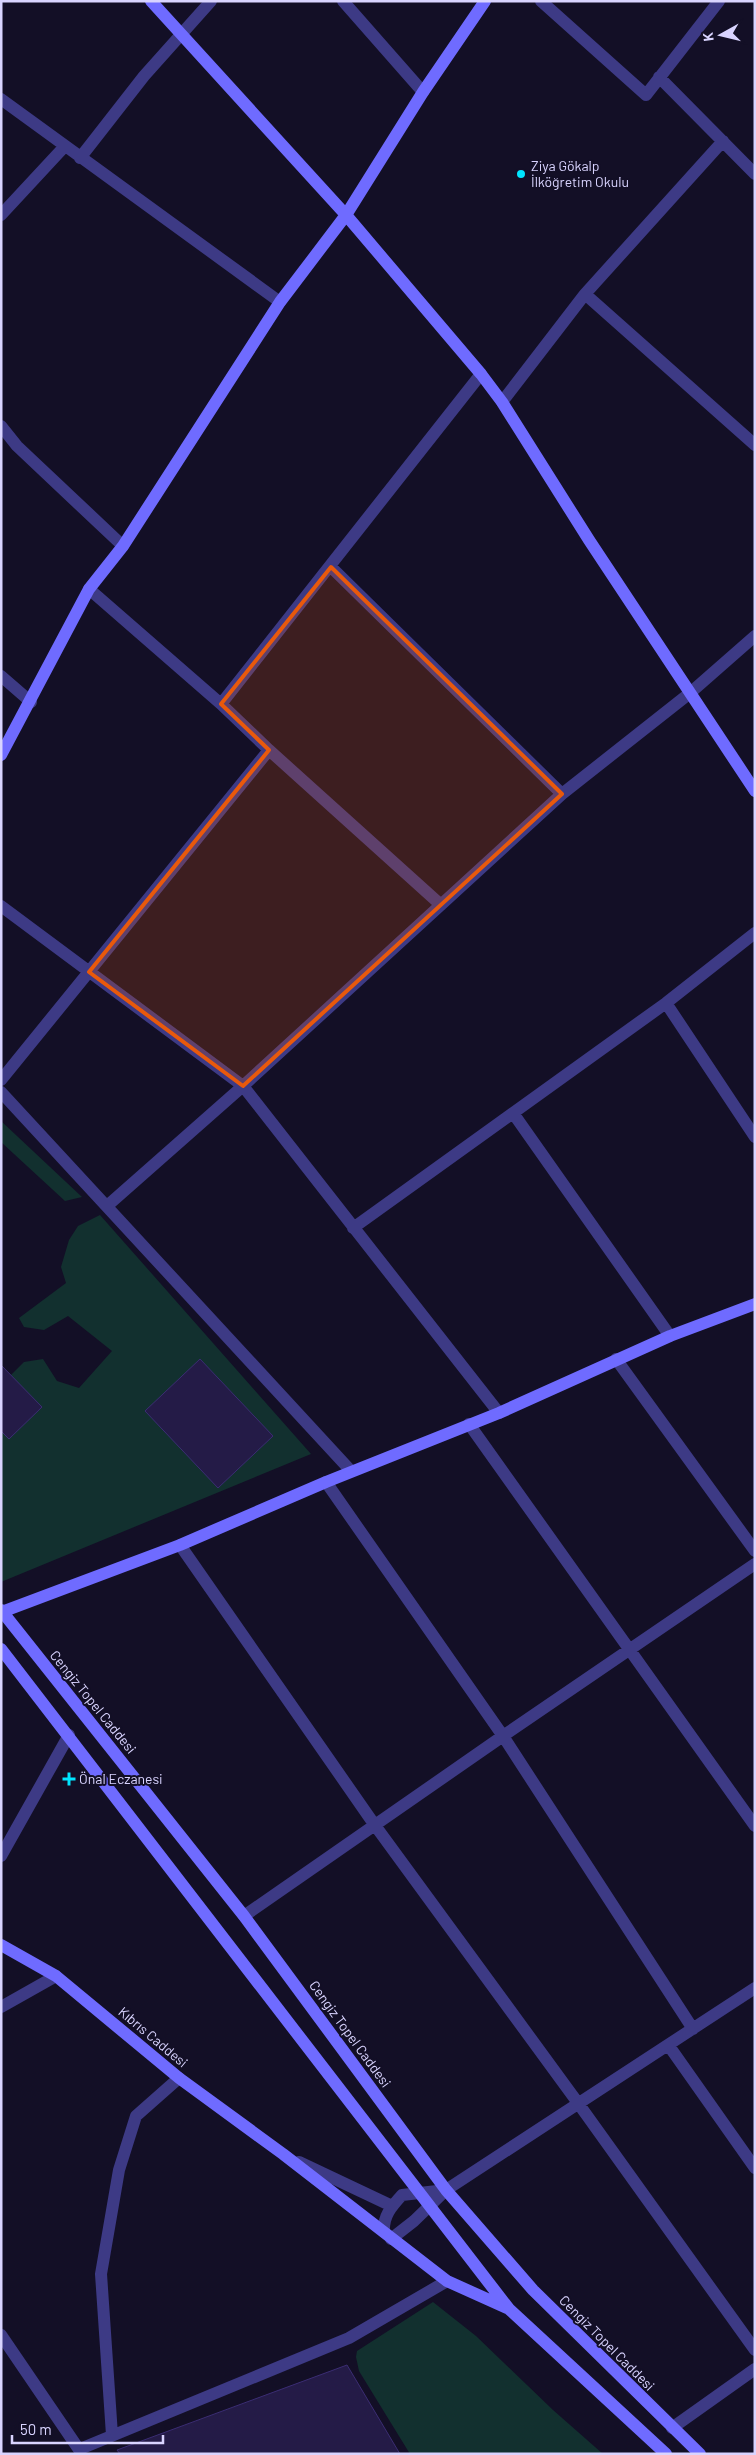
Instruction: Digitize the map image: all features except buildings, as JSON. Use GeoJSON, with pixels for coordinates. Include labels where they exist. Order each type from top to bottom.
{"type":"FeatureCollection","features":[{"type":"Feature","properties":{"kind":"street"},"geometry":{"type":"LineString","coordinates":[[151,1],[346,215],[481,374],[502,402],[755,791]]}},
{"type":"Feature","properties":{"kind":"street"},"geometry":{"type":"LineString","coordinates":[[80,158],[144,76],[210,1]]}},
{"type":"Feature","properties":{"kind":"street"},"geometry":{"type":"LineString","coordinates":[[343,1],[424,92]]}},
{"type":"Feature","properties":{"kind":"street"},"geometry":{"type":"LineString","coordinates":[[1,755],[31,702],[89,589],[123,546],[280,302],[346,215],[424,92],[486,1]]}},
{"type":"Feature","properties":{"kind":"street"},"geometry":{"type":"LineString","coordinates":[[541,1],[646,95],[719,1]]}},
{"type":"Feature","properties":{"kind":"street"},"geometry":{"type":"LineString","coordinates":[[659,77],[755,174]]}},
{"type":"Feature","properties":{"kind":"street"},"geometry":{"type":"LineString","coordinates":[[1,99],[280,302]]}},
{"type":"Feature","properties":{"kind":"street"},"geometry":{"type":"LineString","coordinates":[[502,402],[585,294],[723,141]]}},
{"type":"Feature","properties":{"kind":"street"},"geometry":{"type":"LineString","coordinates":[[1,215],[65,146]]}},
{"type":"Feature","properties":{"kind":"street"},"geometry":{"type":"LineString","coordinates":[[585,294],[755,445]]}},
{"type":"Feature","properties":{"kind":"street"},"geometry":{"type":"LineString","coordinates":[[221,704],[332,566],[481,374]]}},
{"type":"Feature","properties":{"kind":"street"},"geometry":{"type":"LineString","coordinates":[[1,426],[17,446],[123,546]]}},
{"type":"Feature","properties":{"kind":"street"},"geometry":{"type":"LineString","coordinates":[[332,566],[562,794]]}},
{"type":"Feature","properties":{"kind":"street"},"geometry":{"type":"LineString","coordinates":[[89,589],[221,704],[269,750],[441,905]]}},
{"type":"Feature","properties":{"kind":"street"},"geometry":{"type":"LineString","coordinates":[[107,1206],[244,1086],[562,794],[690,693],[755,636]]}},
{"type":"Feature","properties":{"kind":"street"},"geometry":{"type":"LineString","coordinates":[[1,676],[31,702]]}},
{"type":"Feature","properties":{"kind":"street"},"geometry":{"type":"LineString","coordinates":[[1,1080],[269,750]]}},
{"type":"Feature","properties":{"kind":"street"},"geometry":{"type":"LineString","coordinates":[[1,906],[244,1086],[499,1413]]}},
{"type":"Feature","properties":{"kind":"street"},"geometry":{"type":"LineString","coordinates":[[353,1228],[666,1003],[755,933]]}},
{"type":"Feature","properties":{"kind":"street"},"geometry":{"type":"LineString","coordinates":[[666,1003],[755,1137]]}},
{"type":"Feature","properties":{"kind":"street"},"geometry":{"type":"LineString","coordinates":[[1,1092],[351,1472]]}},
{"type":"Feature","properties":{"kind":"street"},"geometry":{"type":"LineString","coordinates":[[513,1113],[670,1336]]}},
{"type":"Feature","properties":{"kind":"street"},"geometry":{"type":"LineString","coordinates":[[2,1611],[180,1545],[326,1482],[499,1413],[670,1336],[755,1304]]}},
{"type":"Feature","properties":{"kind":"street"},"geometry":{"type":"LineString","coordinates":[[616,1359],[755,1551]]}},
{"type":"Feature","properties":{"kind":"street"},"geometry":{"type":"LineString","coordinates":[[469,1424],[755,1826]]}},
{"type":"Feature","properties":{"kind":"street"},"geometry":{"type":"LineString","coordinates":[[326,1482],[503,1736],[693,2029]]}},
{"type":"Feature","properties":{"kind":"street"},"geometry":{"type":"LineString","coordinates":[[180,1545],[374,1824],[578,2103],[755,2350]]}},
{"type":"Feature","properties":{"kind":"street"},"geometry":{"type":"LineString","coordinates":[[244,1916],[374,1824],[755,1564]]}},
{"type":"Feature","properties":{"kind":"street","name":"Cengiz Topel Caddesi"},"geometry":{"type":"LineString","coordinates":[[2,1611],[244,1916],[446,2190],[533,2290],[700,2454]]}},
{"type":"Feature","properties":{"kind":"street"},"geometry":{"type":"LineString","coordinates":[[1,1649],[509,2309],[666,2454]]}},
{"type":"Feature","properties":{"kind":"street"},"geometry":{"type":"LineString","coordinates":[[1,1856],[69,1735]]}},
{"type":"Feature","properties":{"kind":"street","name":"Kıbrıs Caddesi"},"geometry":{"type":"LineString","coordinates":[[1,1945],[56,1976],[179,2078],[283,2154],[447,2281],[509,2309]]}},
{"type":"Feature","properties":{"kind":"street"},"geometry":{"type":"LineString","coordinates":[[1,2007],[56,1976]]}},
{"type":"Feature","properties":{"kind":"street"},"geometry":{"type":"LineString","coordinates":[[446,2190],[402,2195],[392,2206],[383,2222],[388,2236],[429,2206],[446,2190],[755,1988]]}},
{"type":"Feature","properties":{"kind":"street"},"geometry":{"type":"LineString","coordinates":[[669,2046],[755,2168]]}},
{"type":"Feature","properties":{"kind":"street"},"geometry":{"type":"LineString","coordinates":[[112,2435],[100,2274],[119,2170],[136,2116],[179,2078]]}},
{"type":"Feature","properties":{"kind":"street"},"geometry":{"type":"LineString","coordinates":[[283,2154],[392,2206]]}},
{"type":"Feature","properties":{"kind":"street"},"geometry":{"type":"LineString","coordinates":[[1,2335],[81,2452],[112,2435],[349,2338],[447,2281]]}},
{"type":"Feature","properties":{"kind":"street"},"geometry":{"type":"LineString","coordinates":[[672,2428],[755,2369]]}},
{"type":"Feature","properties":{"kind":"highlighted area"},"geometry":{"type":"Polygon","coordinates":[[[331,567],[562,794],[243,1086],[89,972],[269,750],[221,704],[331,567]]]}},
{"type":"Feature","properties":{"kind":"green space"},"geometry":{"type":"Polygon","coordinates":[[[1,1121],[82,1197],[65,1201],[1,1142],[1,1121]]]}},
{"type":"Feature","properties":{"kind":"green space"},"geometry":{"type":"Polygon","coordinates":[[[100,1215],[311,1454],[1,1582],[1,1385],[24,1362],[43,1359],[57,1381],[79,1388],[112,1351],[68,1316],[44,1330],[24,1327],[19,1318],[66,1283],[61,1267],[69,1240],[78,1226],[100,1215]]]}},
{"type":"Feature","properties":{"kind":"green space"},"geometry":{"type":"Polygon","coordinates":[[[433,2302],[476,2336],[553,2410],[603,2454],[410,2454],[359,2371],[356,2357],[357,2351],[433,2302]]]}},
{"type":"Feature","properties":{"kind":"place","name":"Ziya Gökalp İlköğretim Okulu"},"geometry":{"type":"Point","coordinates":[521,174]}},
{"type":"Feature","properties":{"kind":"place","name":"Önal Eczanesi"},"geometry":{"type":"Point","coordinates":[69,1779]}}]}
